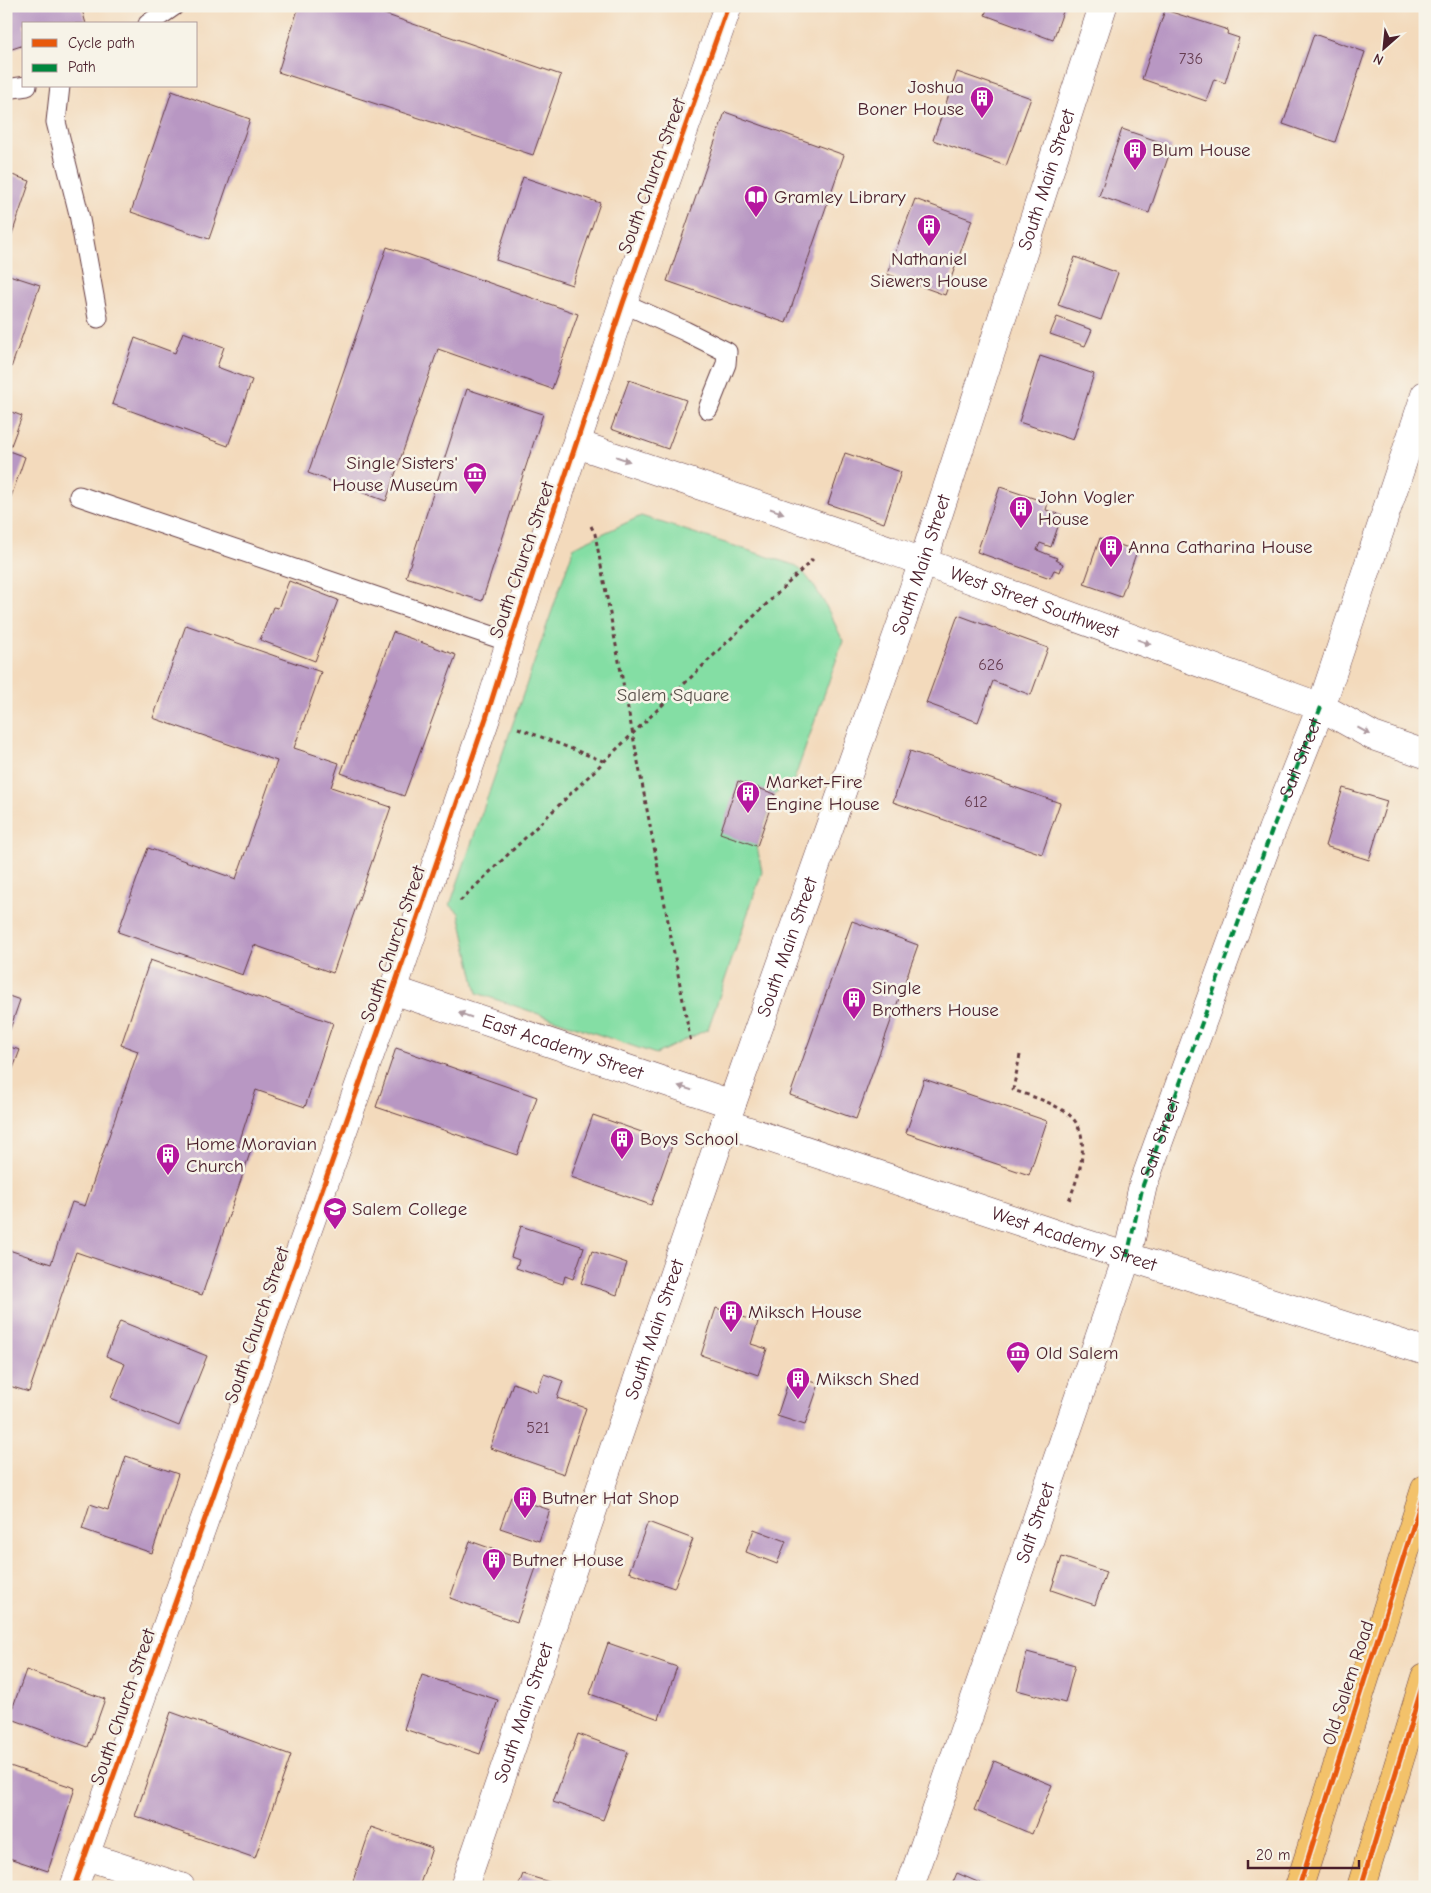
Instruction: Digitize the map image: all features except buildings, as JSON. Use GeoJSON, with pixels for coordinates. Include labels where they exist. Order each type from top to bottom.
{"type":"FeatureCollection","features":[{"type":"Feature","properties":{"kind":"main road","name":"Old Salem Road"},"geometry":{"type":"LineString","coordinates":[[1299,1887],[1425,1489]]}},
{"type":"Feature","properties":{"kind":"main road"},"geometry":{"type":"LineString","coordinates":[[1361,1887],[1425,1677]]}},
{"type":"Feature","properties":{"kind":"street","name":"South Church Street"},"geometry":{"type":"LineString","coordinates":[[74,1887],[393,990],[486,718],[623,303],[728,6]]}},
{"type":"Feature","properties":{"kind":"street","name":"South Main Street"},"geometry":{"type":"LineString","coordinates":[[464,1887],[728,1113],[923,562],[1104,6]]}},
{"type":"Feature","properties":{"kind":"street","name":"Salt Street"},"geometry":{"type":"LineString","coordinates":[[910,1887],[1127,1256],[1143,1185],[1272,830],[1321,707],[1423,404]]}},
{"type":"Feature","properties":{"kind":"street","name":"West Street Southwest"},"geometry":{"type":"LineString","coordinates":[[576,444],[923,562],[1321,707],[1374,736],[1425,754]]}},
{"type":"Feature","properties":{"kind":"street","name":"East Academy Street"},"geometry":{"type":"LineString","coordinates":[[393,990],[728,1113]]}},
{"type":"Feature","properties":{"kind":"street","name":"West Academy Street"},"geometry":{"type":"LineString","coordinates":[[728,1113],[1056,1234],[1425,1351]]}},
{"type":"Feature","properties":{"kind":"street"},"geometry":{"type":"LineString","coordinates":[[86,1856],[181,1887]]}},
{"type":"Feature","properties":{"kind":"lane"},"geometry":{"type":"LineString","coordinates":[[151,22],[174,6]]}},
{"type":"Feature","properties":{"kind":"lane"},"geometry":{"type":"LineString","coordinates":[[6,89],[22,87]]}},
{"type":"Feature","properties":{"kind":"lane"},"geometry":{"type":"LineString","coordinates":[[60,88],[56,122],[79,214],[98,318]]}},
{"type":"Feature","properties":{"kind":"lane"},"geometry":{"type":"LineString","coordinates":[[623,303],[726,352],[726,364],[708,409]]}},
{"type":"Feature","properties":{"kind":"lane"},"geometry":{"type":"LineString","coordinates":[[79,496],[510,642]]}},
{"type":"Feature","properties":{"kind":"path"},"geometry":{"type":"LineString","coordinates":[[591,526],[595,534],[691,1043]]}},
{"type":"Feature","properties":{"kind":"path"},"geometry":{"type":"LineString","coordinates":[[453,908],[818,553]]}},
{"type":"Feature","properties":{"kind":"path"},"geometry":{"type":"LineString","coordinates":[[486,718],[604,761]]}},
{"type":"Feature","properties":{"kind":"path"},"geometry":{"type":"LineString","coordinates":[[1020,1055],[1014,1090],[1044,1101],[1066,1112],[1081,1129],[1082,1160],[1076,1182],[1056,1234]]}},
{"type":"Feature","properties":{"kind":"green space","name":"Salem Square"},"geometry":{"type":"Polygon","coordinates":[[[641,516],[797,566],[818,592],[843,641],[794,780],[775,794],[757,846],[762,872],[708,1029],[656,1054],[477,993],[459,913],[450,905],[574,547],[641,516]]]}},
{"type":"Feature","properties":{"kind":"marked path"},"geometry":{"type":"LineString","coordinates":[[1127,1257],[1143,1185],[1272,830],[1321,707]]}},
{"type":"Feature","properties":{"kind":"cycle path"},"geometry":{"type":"LineString","coordinates":[[74,1887],[393,990],[486,718],[623,303],[728,6]]}},
{"type":"Feature","properties":{"kind":"cycle path"},"geometry":{"type":"LineString","coordinates":[[1299,1887],[1425,1489]]}},
{"type":"Feature","properties":{"kind":"cycle path"},"geometry":{"type":"LineString","coordinates":[[1361,1887],[1425,1677]]}},
{"type":"Feature","properties":{"kind":"place","name":"Joshua Boner House"},"geometry":{"type":"Point","coordinates":[982,119]}},
{"type":"Feature","properties":{"kind":"place","name":"Blum House"},"geometry":{"type":"Point","coordinates":[1135,171]}},
{"type":"Feature","properties":{"kind":"place","name":"Gramley Library"},"geometry":{"type":"Point","coordinates":[756,218]}},
{"type":"Feature","properties":{"kind":"place","name":"Nathaniel Siewers House"},"geometry":{"type":"Point","coordinates":[929,247]}},
{"type":"Feature","properties":{"kind":"place","name":"Single Sisters' House Museum"},"geometry":{"type":"Point","coordinates":[475,495]}},
{"type":"Feature","properties":{"kind":"place","name":"John Vogler House"},"geometry":{"type":"Point","coordinates":[1021,529]}},
{"type":"Feature","properties":{"kind":"place","name":"Anna Catharina House"},"geometry":{"type":"Point","coordinates":[1111,568]}},
{"type":"Feature","properties":{"kind":"place","name":"Market-Fire Engine House"},"geometry":{"type":"Point","coordinates":[748,814]}},
{"type":"Feature","properties":{"kind":"place","name":"Single Brothers House"},"geometry":{"type":"Point","coordinates":[854,1020]}},
{"type":"Feature","properties":{"kind":"place","name":"Boys School"},"geometry":{"type":"Point","coordinates":[622,1160]}},
{"type":"Feature","properties":{"kind":"place","name":"Home Moravian Church"},"geometry":{"type":"Point","coordinates":[168,1176]}},
{"type":"Feature","properties":{"kind":"place","name":"Salem College"},"geometry":{"type":"Point","coordinates":[335,1230]}},
{"type":"Feature","properties":{"kind":"place","name":"Miksch House"},"geometry":{"type":"Point","coordinates":[731,1333]}},
{"type":"Feature","properties":{"kind":"place","name":"Old Salem"},"geometry":{"type":"Point","coordinates":[1018,1374]}},
{"type":"Feature","properties":{"kind":"place","name":"Miksch Shed"},"geometry":{"type":"Point","coordinates":[798,1400]}},
{"type":"Feature","properties":{"kind":"place","name":"Butner Hat Shop"},"geometry":{"type":"Point","coordinates":[525,1519]}},
{"type":"Feature","properties":{"kind":"place","name":"Butner House"},"geometry":{"type":"Point","coordinates":[494,1581]}}]}
